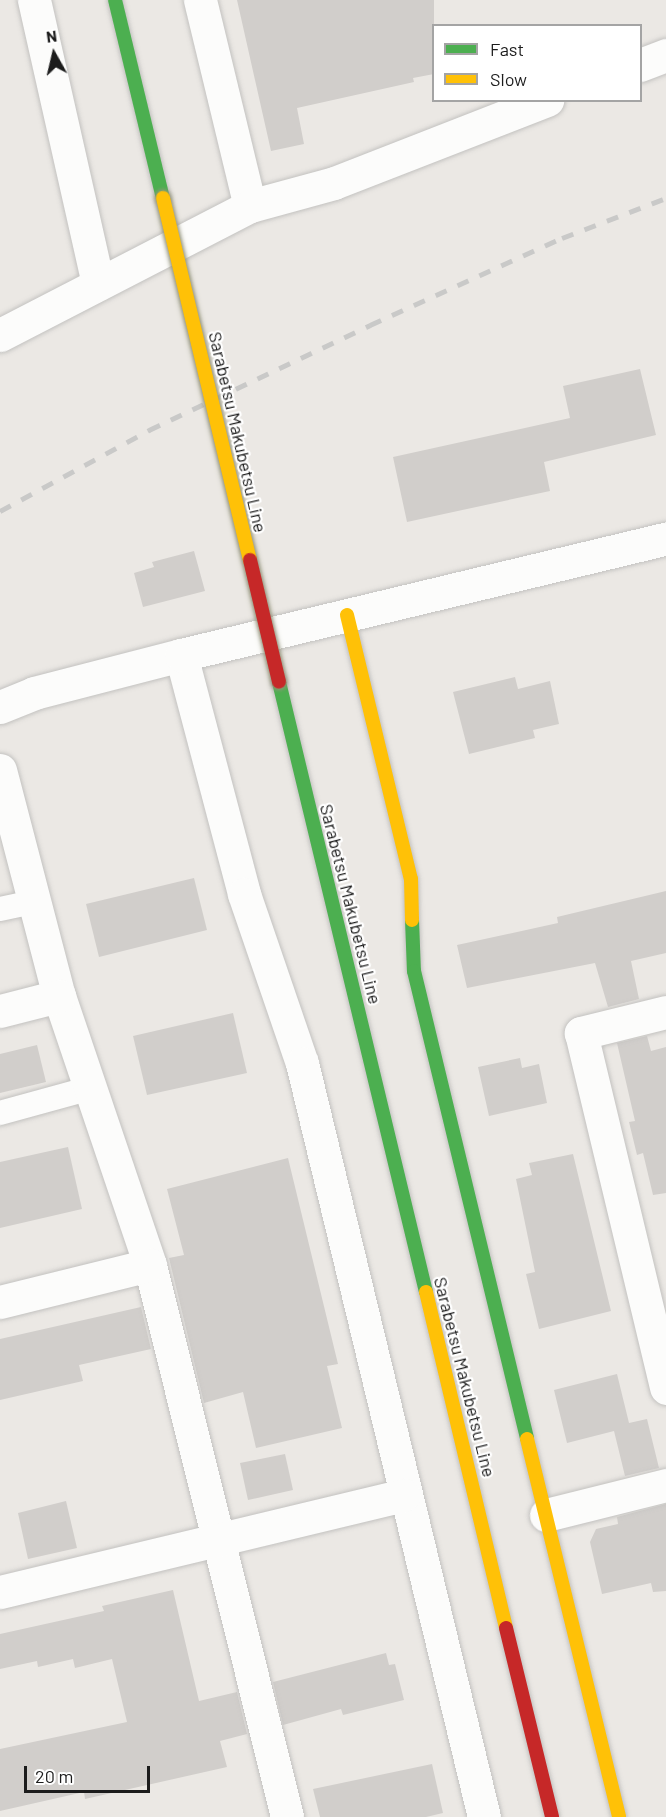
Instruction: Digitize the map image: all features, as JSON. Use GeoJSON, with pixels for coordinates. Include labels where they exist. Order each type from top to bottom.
{"type":"FeatureCollection","features":[{"type":"Feature","properties":{"kind":"main road","name":"Sarabetsu Makubetsu Line"},"geometry":{"type":"LineString","coordinates":[[115,0],[552,1817]]}},
{"type":"Feature","properties":{"kind":"main road"},"geometry":{"type":"LineString","coordinates":[[347,615],[411,879],[414,971],[619,1817]]}},
{"type":"Feature","properties":{"kind":"street"},"geometry":{"type":"LineString","coordinates":[[34,0],[98,284]]}},
{"type":"Feature","properties":{"kind":"street"},"geometry":{"type":"LineString","coordinates":[[200,0],[250,206]]}},
{"type":"Feature","properties":{"kind":"street"},"geometry":{"type":"LineString","coordinates":[[642,64],[666,55]]}},
{"type":"Feature","properties":{"kind":"street"},"geometry":{"type":"LineString","coordinates":[[0,335],[250,206],[334,183],[542,102]]}},
{"type":"Feature","properties":{"kind":"street"},"geometry":{"type":"LineString","coordinates":[[0,707],[34,693],[180,655],[666,538]]}},
{"type":"Feature","properties":{"kind":"street"},"geometry":{"type":"LineString","coordinates":[[180,655],[244,894],[302,1063],[404,1495],[484,1817]]}},
{"type":"Feature","properties":{"kind":"street"},"geometry":{"type":"LineString","coordinates":[[0,770],[59,996],[150,1264],[287,1817]]}},
{"type":"Feature","properties":{"kind":"street"},"geometry":{"type":"LineString","coordinates":[[0,1011],[59,996]]}},
{"type":"Feature","properties":{"kind":"street"},"geometry":{"type":"LineString","coordinates":[[666,1012],[581,1034],[666,1388]]}},
{"type":"Feature","properties":{"kind":"street"},"geometry":{"type":"LineString","coordinates":[[0,1302],[150,1264]]}},
{"type":"Feature","properties":{"kind":"street"},"geometry":{"type":"LineString","coordinates":[[546,1515],[666,1485]]}},
{"type":"Feature","properties":{"kind":"street"},"geometry":{"type":"LineString","coordinates":[[0,1592],[404,1495]]}},
{"type":"Feature","properties":{"kind":"lane"},"geometry":{"type":"LineString","coordinates":[[0,909],[34,902]]}},
{"type":"Feature","properties":{"kind":"lane"},"geometry":{"type":"LineString","coordinates":[[0,1113],[91,1088]]}},
{"type":"Feature","properties":{"kind":"building"},"geometry":{"type":"Polygon","coordinates":[[[237,0],[434,0],[432,74],[413,78],[414,82],[297,108],[304,144],[271,151],[237,0]]]}},
{"type":"Feature","properties":{"kind":"building"},"geometry":{"type":"Polygon","coordinates":[[[640,369],[656,435],[544,462],[550,491],[407,522],[393,457],[570,418],[563,386],[640,369]]]}},
{"type":"Feature","properties":{"kind":"building"},"geometry":{"type":"Polygon","coordinates":[[[194,551],[205,591],[143,607],[134,573],[154,567],[152,562],[194,551]]]}},
{"type":"Feature","properties":{"kind":"building"},"geometry":{"type":"Polygon","coordinates":[[[515,677],[518,689],[550,681],[559,724],[533,730],[535,738],[469,754],[453,692],[515,677]]]}},
{"type":"Feature","properties":{"kind":"building"},"geometry":{"type":"Polygon","coordinates":[[[194,878],[207,930],[99,957],[86,904],[194,878]]]}},
{"type":"Feature","properties":{"kind":"building"},"geometry":{"type":"Polygon","coordinates":[[[666,891],[666,953],[631,961],[639,999],[608,1007],[595,963],[467,988],[457,945],[558,923],[557,917],[666,891]]]}},
{"type":"Feature","properties":{"kind":"building"},"geometry":{"type":"Polygon","coordinates":[[[233,1013],[247,1073],[147,1095],[133,1036],[233,1013]]]}},
{"type":"Feature","properties":{"kind":"building"},"geometry":{"type":"Polygon","coordinates":[[[647,1036],[651,1051],[666,1047],[666,1193],[653,1195],[643,1153],[637,1155],[629,1122],[635,1121],[617,1043],[647,1036]]]}},
{"type":"Feature","properties":{"kind":"building"},"geometry":{"type":"Polygon","coordinates":[[[37,1045],[46,1082],[0,1093],[0,1054],[37,1045]]]}},
{"type":"Feature","properties":{"kind":"building"},"geometry":{"type":"Polygon","coordinates":[[[520,1058],[522,1068],[539,1064],[547,1103],[489,1116],[478,1067],[520,1058]]]}},
{"type":"Feature","properties":{"kind":"building"},"geometry":{"type":"Polygon","coordinates":[[[68,1147],[82,1209],[0,1228],[0,1162],[68,1147]]]}},
{"type":"Feature","properties":{"kind":"building"},"geometry":{"type":"Polygon","coordinates":[[[573,1154],[611,1311],[539,1329],[526,1274],[535,1272],[516,1179],[532,1175],[529,1163],[573,1154]]]}},
{"type":"Feature","properties":{"kind":"building"},"geometry":{"type":"Polygon","coordinates":[[[288,1158],[338,1364],[327,1366],[342,1428],[256,1448],[243,1392],[204,1403],[169,1258],[184,1255],[167,1189],[288,1158]]]}},
{"type":"Feature","properties":{"kind":"building"},"geometry":{"type":"Polygon","coordinates":[[[141,1307],[151,1349],[79,1365],[83,1381],[0,1400],[0,1339],[141,1307]]]}},
{"type":"Feature","properties":{"kind":"building"},"geometry":{"type":"Polygon","coordinates":[[[617,1374],[629,1423],[647,1419],[659,1468],[625,1476],[614,1431],[567,1443],[554,1390],[617,1374]]]}},
{"type":"Feature","properties":{"kind":"building"},"geometry":{"type":"Polygon","coordinates":[[[285,1454],[293,1490],[248,1500],[240,1463],[285,1454]]]}},
{"type":"Feature","properties":{"kind":"building"},"geometry":{"type":"Polygon","coordinates":[[[66,1501],[77,1548],[28,1559],[18,1513],[66,1501]]]}},
{"type":"Feature","properties":{"kind":"building"},"geometry":{"type":"Polygon","coordinates":[[[666,1504],[666,1591],[653,1592],[651,1583],[602,1594],[590,1542],[596,1529],[618,1524],[617,1517],[666,1504]]]}},
{"type":"Feature","properties":{"kind":"building"},"geometry":{"type":"Polygon","coordinates":[[[173,1590],[199,1701],[237,1692],[247,1734],[220,1741],[227,1767],[85,1799],[84,1792],[0,1811],[0,1749],[127,1722],[112,1659],[75,1668],[73,1659],[38,1667],[37,1661],[0,1669],[0,1634],[104,1611],[102,1606],[173,1590]]]}},
{"type":"Feature","properties":{"kind":"building"},"geometry":{"type":"Polygon","coordinates":[[[386,1653],[389,1665],[395,1664],[404,1700],[343,1715],[341,1709],[283,1725],[273,1682],[386,1653]]]}},
{"type":"Feature","properties":{"kind":"building"},"geometry":{"type":"Polygon","coordinates":[[[432,1764],[443,1813],[426,1817],[320,1817],[313,1789],[432,1764]]]}},
{"type":"Feature","properties":{"kind":"railway"},"geometry":{"type":"LineString","coordinates":[[0,511],[149,430],[370,325],[562,238],[666,198]]}},
{"type":"Feature","properties":{"kind":"traffic: fast"},"geometry":{"type":"LineString","coordinates":[[115,0],[163,198]]}},
{"type":"Feature","properties":{"kind":"traffic: fast"},"geometry":{"type":"LineString","coordinates":[[279,682],[426,1292]]}},
{"type":"Feature","properties":{"kind":"traffic: fast"},"geometry":{"type":"LineString","coordinates":[[412,920],[414,971],[527,1439]]}},
{"type":"Feature","properties":{"kind":"traffic: slow"},"geometry":{"type":"LineString","coordinates":[[163,198],[250,560]]}},
{"type":"Feature","properties":{"kind":"traffic: slow"},"geometry":{"type":"LineString","coordinates":[[347,615],[411,879],[412,920]]}},
{"type":"Feature","properties":{"kind":"traffic: slow"},"geometry":{"type":"LineString","coordinates":[[426,1292],[506,1628]]}},
{"type":"Feature","properties":{"kind":"traffic: slow"},"geometry":{"type":"LineString","coordinates":[[527,1439],[619,1817]]}},
{"type":"Feature","properties":{"kind":"traffic: jam"},"geometry":{"type":"LineString","coordinates":[[250,560],[279,682]]}},
{"type":"Feature","properties":{"kind":"traffic: jam"},"geometry":{"type":"LineString","coordinates":[[506,1628],[552,1817]]}}]}
